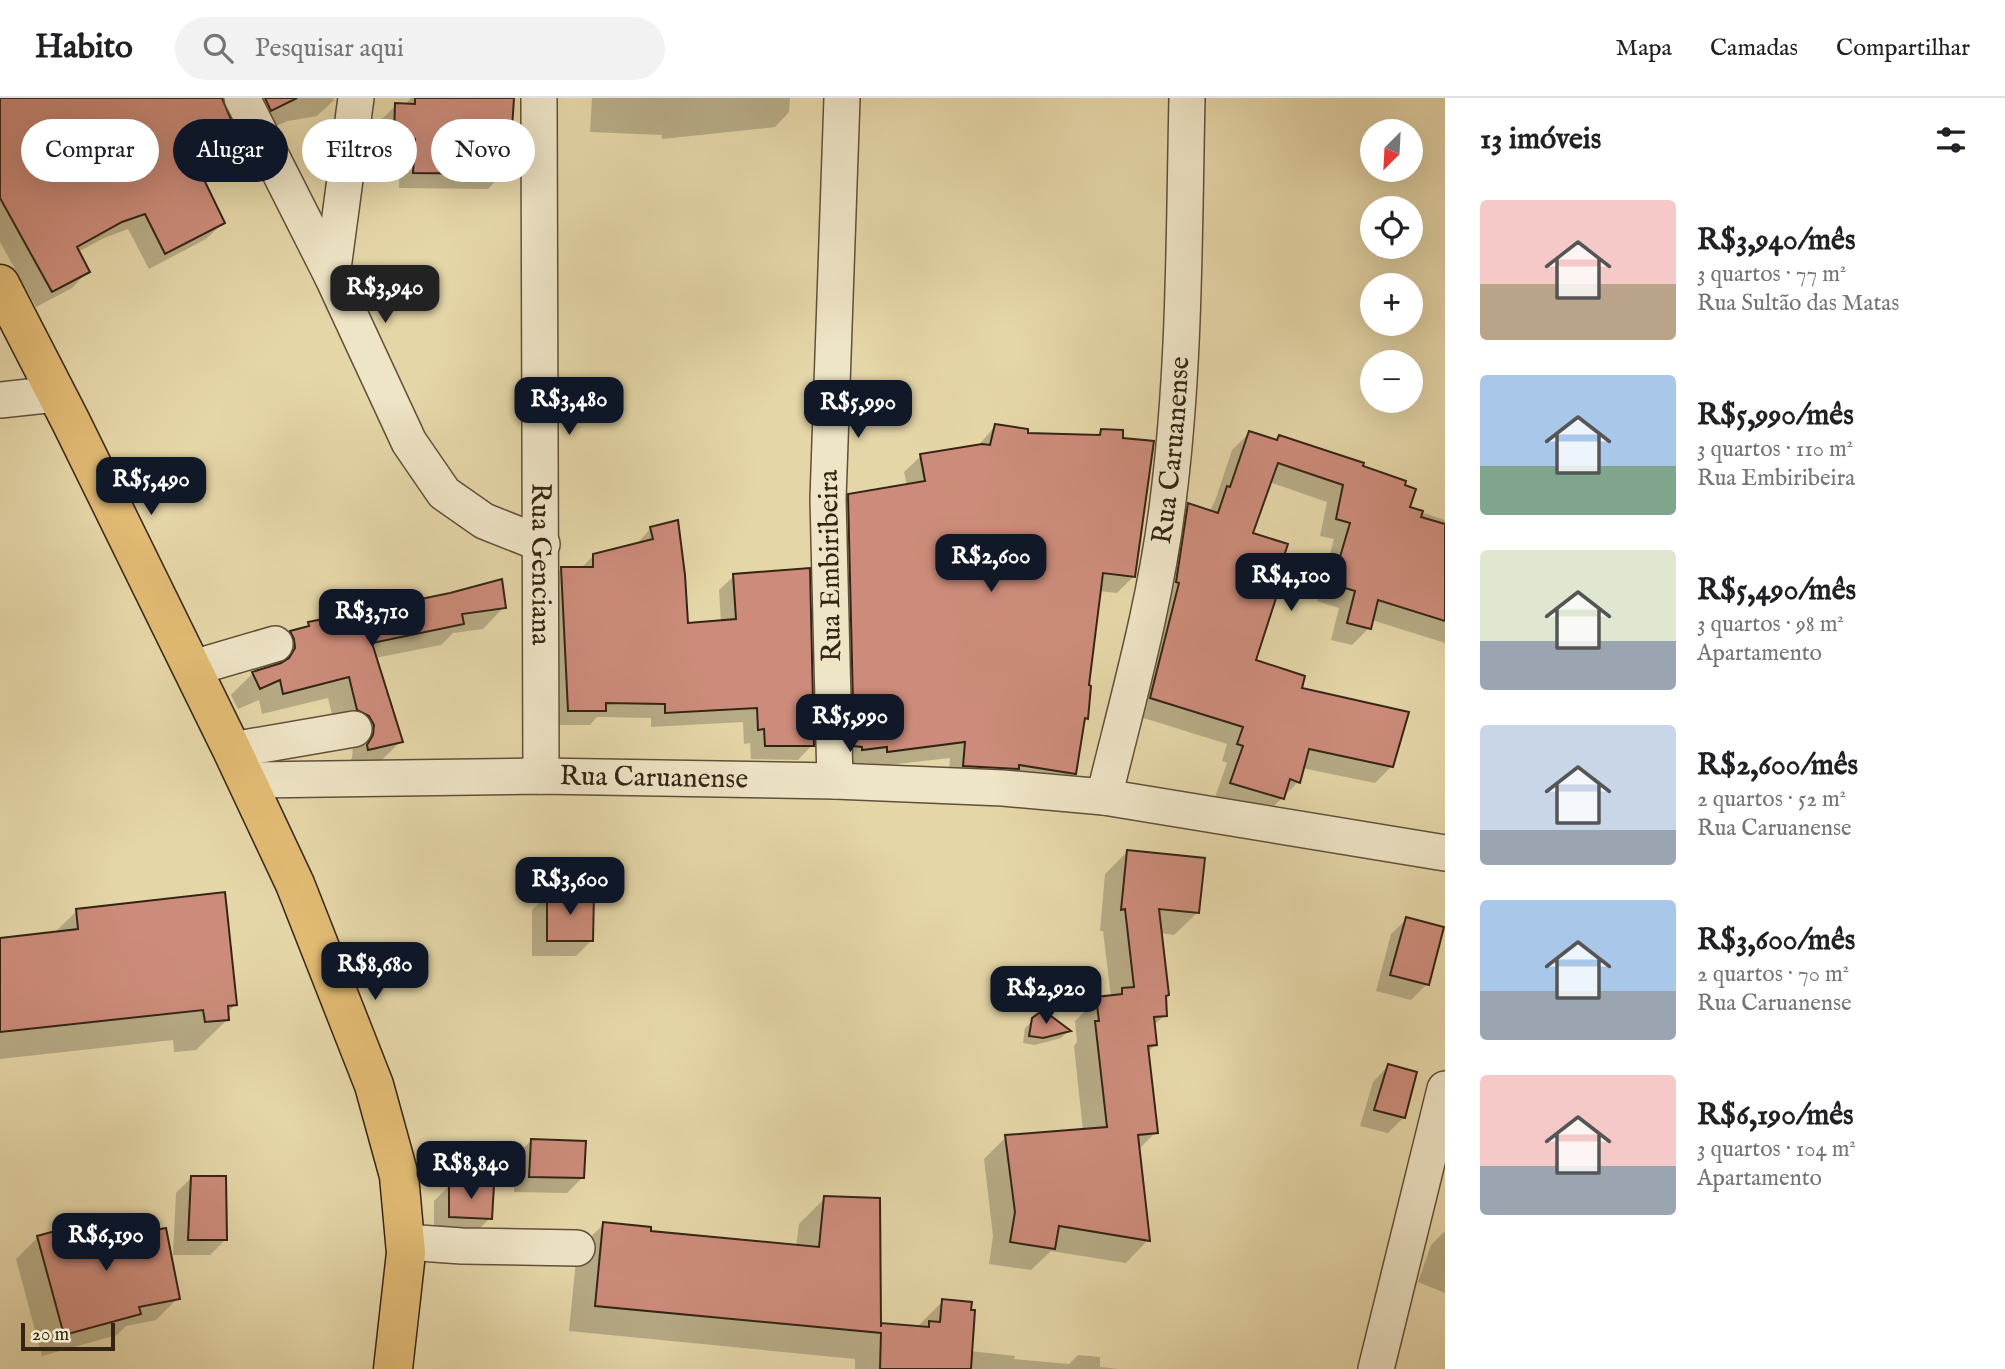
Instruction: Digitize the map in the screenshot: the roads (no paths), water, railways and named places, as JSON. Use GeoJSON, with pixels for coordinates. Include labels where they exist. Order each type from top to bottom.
{"type":"FeatureCollection","features":[{"type":"Feature","properties":{"kind":"main road"},"geometry":{"type":"LineString","coordinates":[[0,284],[192,668],[295,884],[374,1085],[399,1176],[406,1253],[393,1369]]}},
{"type":"Feature","properties":{"kind":"street"},"geometry":{"type":"LineString","coordinates":[[243,98],[332,276],[409,442],[444,494],[484,521],[542,544]]}},
{"type":"Feature","properties":{"kind":"street"},"geometry":{"type":"LineString","coordinates":[[332,276],[356,98]]}},
{"type":"Feature","properties":{"kind":"street","name":"Rua Genciana"},"geometry":{"type":"LineString","coordinates":[[539,98],[541,776]]}},
{"type":"Feature","properties":{"kind":"street","name":"Rua Embiribeira"},"geometry":{"type":"LineString","coordinates":[[835,781],[828,499],[842,98]]}},
{"type":"Feature","properties":{"kind":"street","name":"Rua Caruanense"},"geometry":{"type":"LineString","coordinates":[[1104,797],[1148,619],[1168,502],[1177,396],[1187,98]]}},
{"type":"Feature","properties":{"kind":"street"},"geometry":{"type":"LineString","coordinates":[[0,400],[56,394]]}},
{"type":"Feature","properties":{"kind":"street"},"geometry":{"type":"LineString","coordinates":[[192,668],[275,644]]}},
{"type":"Feature","properties":{"kind":"street"},"geometry":{"type":"LineString","coordinates":[[239,765],[354,729]]}},
{"type":"Feature","properties":{"kind":"street","name":"Rua Caruanense"},"geometry":{"type":"LineString","coordinates":[[239,765],[1003,788],[1104,797],[1445,853]]}},
{"type":"Feature","properties":{"kind":"street"},"geometry":{"type":"LineString","coordinates":[[1376,1369],[1445,1089]]}},
{"type":"Feature","properties":{"kind":"street"},"geometry":{"type":"LineString","coordinates":[[405,1242],[577,1248]]}}]}
